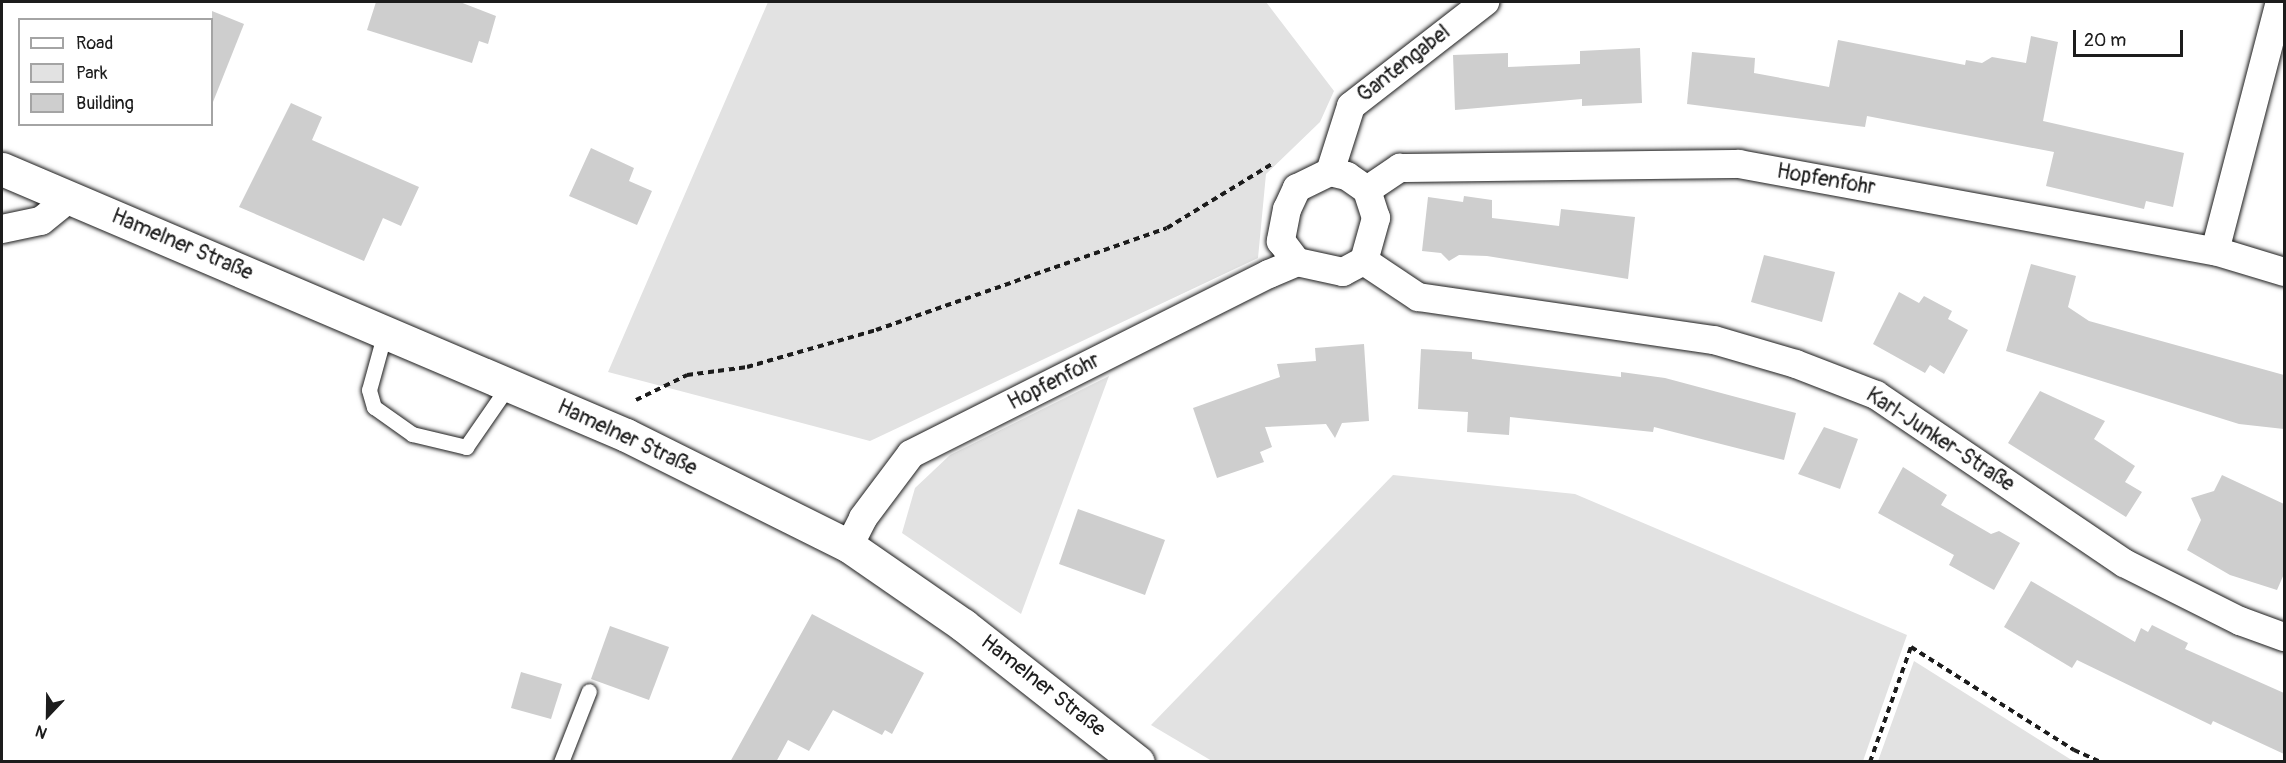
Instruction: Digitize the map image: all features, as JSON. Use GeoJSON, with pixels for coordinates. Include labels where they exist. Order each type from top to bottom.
{"type":"FeatureCollection","features":[{"type":"Feature","properties":{"kind":"main road","name":"Hamelner Straße"},"geometry":{"type":"LineString","coordinates":[[2,169],[626,435],[849,546],[963,625],[1138,762]]}},
{"type":"Feature","properties":{"kind":"street","name":"Gantengabel"},"geometry":{"type":"LineString","coordinates":[[1330,172],[1351,106],[1485,2]]}},
{"type":"Feature","properties":{"kind":"street"},"geometry":{"type":"LineString","coordinates":[[2215,251],[2280,2]]}},
{"type":"Feature","properties":{"kind":"street","name":"Hopfenfohr"},"geometry":{"type":"LineString","coordinates":[[1367,190],[1400,168],[1739,164],[2215,251],[2284,272]]}},
{"type":"Feature","properties":{"kind":"street"},"geometry":{"type":"LineString","coordinates":[[1330,172],[1347,176],[1367,190],[1376,218],[1364,261],[1343,272],[1297,262],[1281,241],[1287,209],[1297,188],[1330,172]]}},
{"type":"Feature","properties":{"kind":"street"},"geometry":{"type":"LineString","coordinates":[[2,229],[40,221],[70,197]]}},
{"type":"Feature","properties":{"kind":"street","name":"Karl-Junker-Straße"},"geometry":{"type":"LineString","coordinates":[[1364,261],[1418,297],[1714,340],[1796,364],[1876,395],[2124,563],[2240,621],[2284,637]]}},
{"type":"Feature","properties":{"kind":"street","name":"Hopfenfohr"},"geometry":{"type":"LineString","coordinates":[[849,546],[863,518],[910,454],[1297,262]]}},
{"type":"Feature","properties":{"kind":"lane"},"geometry":{"type":"LineString","coordinates":[[385,332],[369,390],[374,407],[412,434],[466,447],[508,385]]}},
{"type":"Feature","properties":{"kind":"lane"},"geometry":{"type":"LineString","coordinates":[[561,762],[589,691]]}},
{"type":"Feature","properties":{"kind":"path"},"geometry":{"type":"LineString","coordinates":[[635,400],[687,375],[747,367],[876,330],[1167,228],[1276,162]]}},
{"type":"Feature","properties":{"kind":"path"},"geometry":{"type":"LineString","coordinates":[[1870,762],[1911,646],[2074,750],[2102,762]]}},
{"type":"Feature","properties":{"kind":"green space"},"geometry":{"type":"Polygon","coordinates":[[[768,2],[1266,2],[1334,91],[1320,122],[1266,174],[1258,258],[870,441],[608,372],[768,2]]]}},
{"type":"Feature","properties":{"kind":"green space"},"geometry":{"type":"Polygon","coordinates":[[[1109,376],[1021,614],[902,533],[915,488],[950,455],[1109,376]]]}},
{"type":"Feature","properties":{"kind":"green space"},"geometry":{"type":"Polygon","coordinates":[[[1393,475],[1575,494],[1907,635],[1863,761],[1212,761],[1151,725],[1393,475]]]}},
{"type":"Feature","properties":{"kind":"green space"},"geometry":{"type":"Polygon","coordinates":[[[1914,661],[2070,759],[2076,761],[1878,761],[1914,661]]]}},
{"type":"Feature","properties":{"kind":"building"},"geometry":{"type":"Polygon","coordinates":[[[376,2],[460,2],[496,16],[488,44],[479,41],[472,63],[367,30],[376,2]]]}},
{"type":"Feature","properties":{"kind":"building"},"geometry":{"type":"Polygon","coordinates":[[[212,11],[244,24],[213,102],[213,18],[212,11]]]}},
{"type":"Feature","properties":{"kind":"building"},"geometry":{"type":"Polygon","coordinates":[[[2031,36],[2058,42],[2043,121],[2184,153],[2173,207],[2146,201],[2144,209],[2046,186],[2054,152],[1867,116],[1865,127],[1687,104],[1692,52],[1755,58],[1754,73],[1829,87],[1838,40],[1965,65],[1966,60],[1982,63],[1992,57],[2026,63],[2031,36]]]}},
{"type":"Feature","properties":{"kind":"building"},"geometry":{"type":"Polygon","coordinates":[[[1640,48],[1642,103],[1582,106],[1582,99],[1455,110],[1453,55],[1508,53],[1508,67],[1580,64],[1580,51],[1640,48]]]}},
{"type":"Feature","properties":{"kind":"building"},"geometry":{"type":"Polygon","coordinates":[[[291,103],[322,117],[312,140],[419,187],[401,226],[383,218],[364,261],[239,207],[291,103]]]}},
{"type":"Feature","properties":{"kind":"building"},"geometry":{"type":"Polygon","coordinates":[[[591,148],[634,168],[629,181],[652,191],[637,225],[569,196],[591,148]]]}},
{"type":"Feature","properties":{"kind":"building"},"geometry":{"type":"Polygon","coordinates":[[[1464,196],[1492,200],[1492,218],[1559,226],[1561,209],[1635,217],[1628,279],[1487,256],[1459,255],[1449,261],[1441,253],[1422,251],[1428,197],[1463,202],[1464,196]]]}},
{"type":"Feature","properties":{"kind":"building"},"geometry":{"type":"Polygon","coordinates":[[[1764,255],[1835,272],[1822,322],[1751,302],[1764,255]]]}},
{"type":"Feature","properties":{"kind":"building"},"geometry":{"type":"Polygon","coordinates":[[[2031,264],[2076,276],[2068,307],[2089,321],[2284,375],[2284,429],[2239,424],[2006,351],[2031,264]]]}},
{"type":"Feature","properties":{"kind":"building"},"geometry":{"type":"Polygon","coordinates":[[[1899,292],[1919,303],[1924,296],[1952,311],[1948,319],[1968,330],[1944,374],[1930,365],[1925,373],[1873,344],[1899,292]]]}},
{"type":"Feature","properties":{"kind":"building"},"geometry":{"type":"Polygon","coordinates":[[[1364,344],[1369,421],[1342,423],[1335,438],[1326,424],[1265,427],[1272,447],[1260,452],[1264,462],[1217,478],[1193,408],[1280,377],[1277,364],[1316,361],[1315,348],[1364,344]]]}},
{"type":"Feature","properties":{"kind":"building"},"geometry":{"type":"Polygon","coordinates":[[[1421,349],[1472,352],[1472,359],[1621,377],[1621,372],[1665,378],[1796,413],[1784,460],[1654,427],[1653,432],[1510,417],[1509,435],[1467,432],[1468,412],[1418,409],[1421,349]]]}},
{"type":"Feature","properties":{"kind":"building"},"geometry":{"type":"Polygon","coordinates":[[[2040,391],[2105,421],[2094,439],[2135,466],[2125,482],[2142,492],[2126,517],[2008,443],[2040,391]]]}},
{"type":"Feature","properties":{"kind":"building"},"geometry":{"type":"Polygon","coordinates":[[[1824,427],[1858,439],[1840,489],[1798,474],[1824,427]]]}},
{"type":"Feature","properties":{"kind":"building"},"geometry":{"type":"Polygon","coordinates":[[[1903,467],[1947,495],[1941,505],[1991,534],[1999,531],[2020,543],[1994,590],[1949,565],[1954,555],[1878,513],[1903,467]]]}},
{"type":"Feature","properties":{"kind":"building"},"geometry":{"type":"Polygon","coordinates":[[[2222,475],[2284,504],[2284,574],[2277,590],[2230,575],[2187,550],[2201,520],[2191,498],[2214,491],[2222,475]]]}},
{"type":"Feature","properties":{"kind":"building"},"geometry":{"type":"Polygon","coordinates":[[[1078,509],[1165,540],[1145,595],[1059,564],[1078,509]]]}},
{"type":"Feature","properties":{"kind":"building"},"geometry":{"type":"Polygon","coordinates":[[[2031,581],[2135,642],[2141,628],[2148,632],[2152,625],[2188,643],[2185,649],[2284,693],[2284,754],[2213,721],[2211,725],[2077,660],[2072,668],[2004,627],[2031,581]]]}},
{"type":"Feature","properties":{"kind":"building"},"geometry":{"type":"Polygon","coordinates":[[[812,614],[924,673],[892,734],[885,730],[882,735],[833,710],[809,751],[788,740],[776,762],[730,762],[812,614]]]}},
{"type":"Feature","properties":{"kind":"building"},"geometry":{"type":"Polygon","coordinates":[[[610,626],[669,647],[649,700],[591,679],[610,626]]]}},
{"type":"Feature","properties":{"kind":"building"},"geometry":{"type":"Polygon","coordinates":[[[521,672],[562,684],[551,719],[511,708],[521,672]]]}}]}
